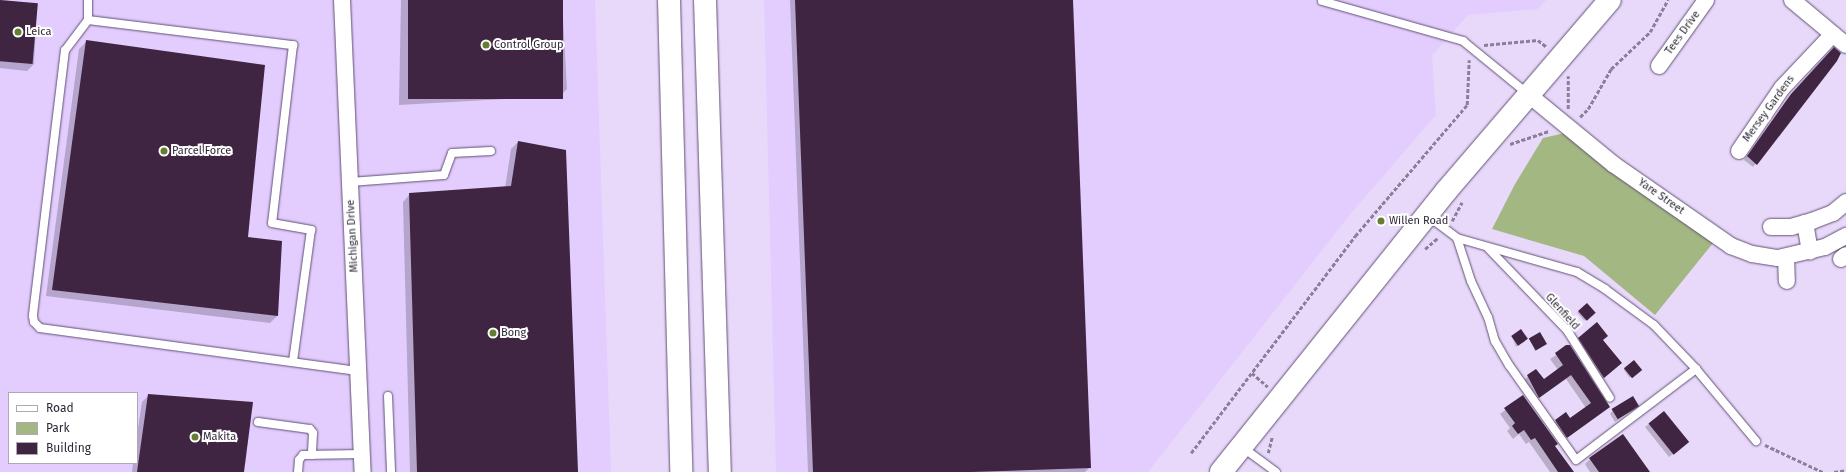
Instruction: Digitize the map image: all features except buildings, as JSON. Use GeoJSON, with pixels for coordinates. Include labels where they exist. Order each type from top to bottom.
{"type":"FeatureCollection","features":[{"type":"Feature","properties":{"kind":"main road"},"geometry":{"type":"LineString","coordinates":[[669,0],[681,472]]}},
{"type":"Feature","properties":{"kind":"main road"},"geometry":{"type":"LineString","coordinates":[[705,0],[720,472]]}},
{"type":"Feature","properties":{"kind":"main road"},"geometry":{"type":"LineString","coordinates":[[1208,472],[1237,444],[1428,216],[1525,91],[1552,51],[1595,0]]}},
{"type":"Feature","properties":{"kind":"main road"},"geometry":{"type":"LineString","coordinates":[[1221,472],[1237,444],[1525,91],[1610,0]]}},
{"type":"Feature","properties":{"kind":"street","name":"Michigan Drive"},"geometry":{"type":"LineString","coordinates":[[342,0],[363,472]]}},
{"type":"Feature","properties":{"kind":"street","name":"Tees Drive"},"geometry":{"type":"LineString","coordinates":[[1659,66],[1706,0]]}},
{"type":"Feature","properties":{"kind":"street"},"geometry":{"type":"LineString","coordinates":[[1792,0],[1846,45]]}},
{"type":"Feature","properties":{"kind":"street","name":"Mersey Gardens"},"geometry":{"type":"LineString","coordinates":[[1739,151],[1782,88],[1833,34]]}},
{"type":"Feature","properties":{"kind":"street","name":"Yare Street"},"geometry":{"type":"LineString","coordinates":[[1525,91],[1613,164],[1731,246],[1752,254],[1786,257],[1810,252],[1846,236]]}},
{"type":"Feature","properties":{"kind":"street"},"geometry":{"type":"LineString","coordinates":[[1771,227],[1792,227],[1805,223],[1833,213],[1846,202]]}},
{"type":"Feature","properties":{"kind":"street"},"geometry":{"type":"LineString","coordinates":[[1805,223],[1810,252]]}},
{"type":"Feature","properties":{"kind":"street"},"geometry":{"type":"LineString","coordinates":[[1786,257],[1788,281]]}},
{"type":"Feature","properties":{"kind":"lane"},"geometry":{"type":"LineString","coordinates":[[88,0],[88,20],[65,50],[33,316],[34,322],[40,328],[359,371]]}},
{"type":"Feature","properties":{"kind":"lane"},"geometry":{"type":"LineString","coordinates":[[1322,1],[1463,41],[1525,91]]}},
{"type":"Feature","properties":{"kind":"lane"},"geometry":{"type":"LineString","coordinates":[[88,20],[293,45],[272,222],[311,230],[293,362]]}},
{"type":"Feature","properties":{"kind":"lane"},"geometry":{"type":"LineString","coordinates":[[350,182],[444,175],[452,153],[492,151]]}},
{"type":"Feature","properties":{"kind":"lane"},"geometry":{"type":"LineString","coordinates":[[1428,216],[1457,238],[1577,272],[1588,279],[1654,325],[1696,369],[1756,441]]}},
{"type":"Feature","properties":{"kind":"lane"},"geometry":{"type":"LineString","coordinates":[[1457,238],[1471,281],[1488,317],[1495,341],[1509,365],[1576,460],[1696,369]]}},
{"type":"Feature","properties":{"kind":"lane","name":"Glenfield"},"geometry":{"type":"LineString","coordinates":[[1488,248],[1566,330],[1610,398]]}},
{"type":"Feature","properties":{"kind":"lane"},"geometry":{"type":"LineString","coordinates":[[388,396],[391,472]]}},
{"type":"Feature","properties":{"kind":"lane"},"geometry":{"type":"LineString","coordinates":[[258,422],[310,429],[313,433],[312,455]]}},
{"type":"Feature","properties":{"kind":"lane"},"geometry":{"type":"LineString","coordinates":[[1237,444],[1276,472]]}},
{"type":"Feature","properties":{"kind":"lane"},"geometry":{"type":"LineString","coordinates":[[298,472],[300,457],[312,455],[363,454]]}},
{"type":"Feature","properties":{"kind":"path"},"geometry":{"type":"LineString","coordinates":[[1580,117],[1588,108],[1612,69],[1650,32],[1668,0]]}},
{"type":"Feature","properties":{"kind":"path"},"geometry":{"type":"LineString","coordinates":[[1191,453],[1355,236],[1467,105],[1468,62],[1476,51],[1485,43],[1538,40],[1552,51]]}},
{"type":"Feature","properties":{"kind":"path"},"geometry":{"type":"LineString","coordinates":[[1569,107],[1585,121]]}},
{"type":"Feature","properties":{"kind":"path"},"geometry":{"type":"LineString","coordinates":[[1756,441],[1823,472]]}},
{"type":"Feature","properties":{"kind":"path"},"geometry":{"type":"LineString","coordinates":[[1834,472],[1846,470]]}},
{"type":"Feature","properties":{"kind":"shaded area"},"geometry":{"type":"Polygon","coordinates":[[[0,0],[595,0],[611,472],[0,472],[0,0]]]}},
{"type":"Feature","properties":{"kind":"shaded area"},"geometry":{"type":"Polygon","coordinates":[[[764,0],[1546,0],[1538,9],[1468,15],[1432,56],[1436,115],[1352,212],[1148,472],[776,472],[764,0]]]}},
{"type":"Feature","properties":{"kind":"green space"},"geometry":{"type":"Polygon","coordinates":[[[1565,133],[1713,243],[1655,315],[1584,256],[1492,229],[1515,184],[1543,138],[1565,133]]]}},
{"type":"Feature","properties":{"kind":"place","name":"Leica"},"geometry":{"type":"Point","coordinates":[18,32]}},
{"type":"Feature","properties":{"kind":"place","name":"Control Group"},"geometry":{"type":"Point","coordinates":[486,45]}},
{"type":"Feature","properties":{"kind":"place","name":"Parcel Force"},"geometry":{"type":"Point","coordinates":[164,151]}},
{"type":"Feature","properties":{"kind":"place","name":"Willen Road"},"geometry":{"type":"Point","coordinates":[1381,221]}},
{"type":"Feature","properties":{"kind":"place","name":"Bong"},"geometry":{"type":"Point","coordinates":[493,333]}},
{"type":"Feature","properties":{"kind":"place","name":"Makita"},"geometry":{"type":"Point","coordinates":[195,437]}}]}
